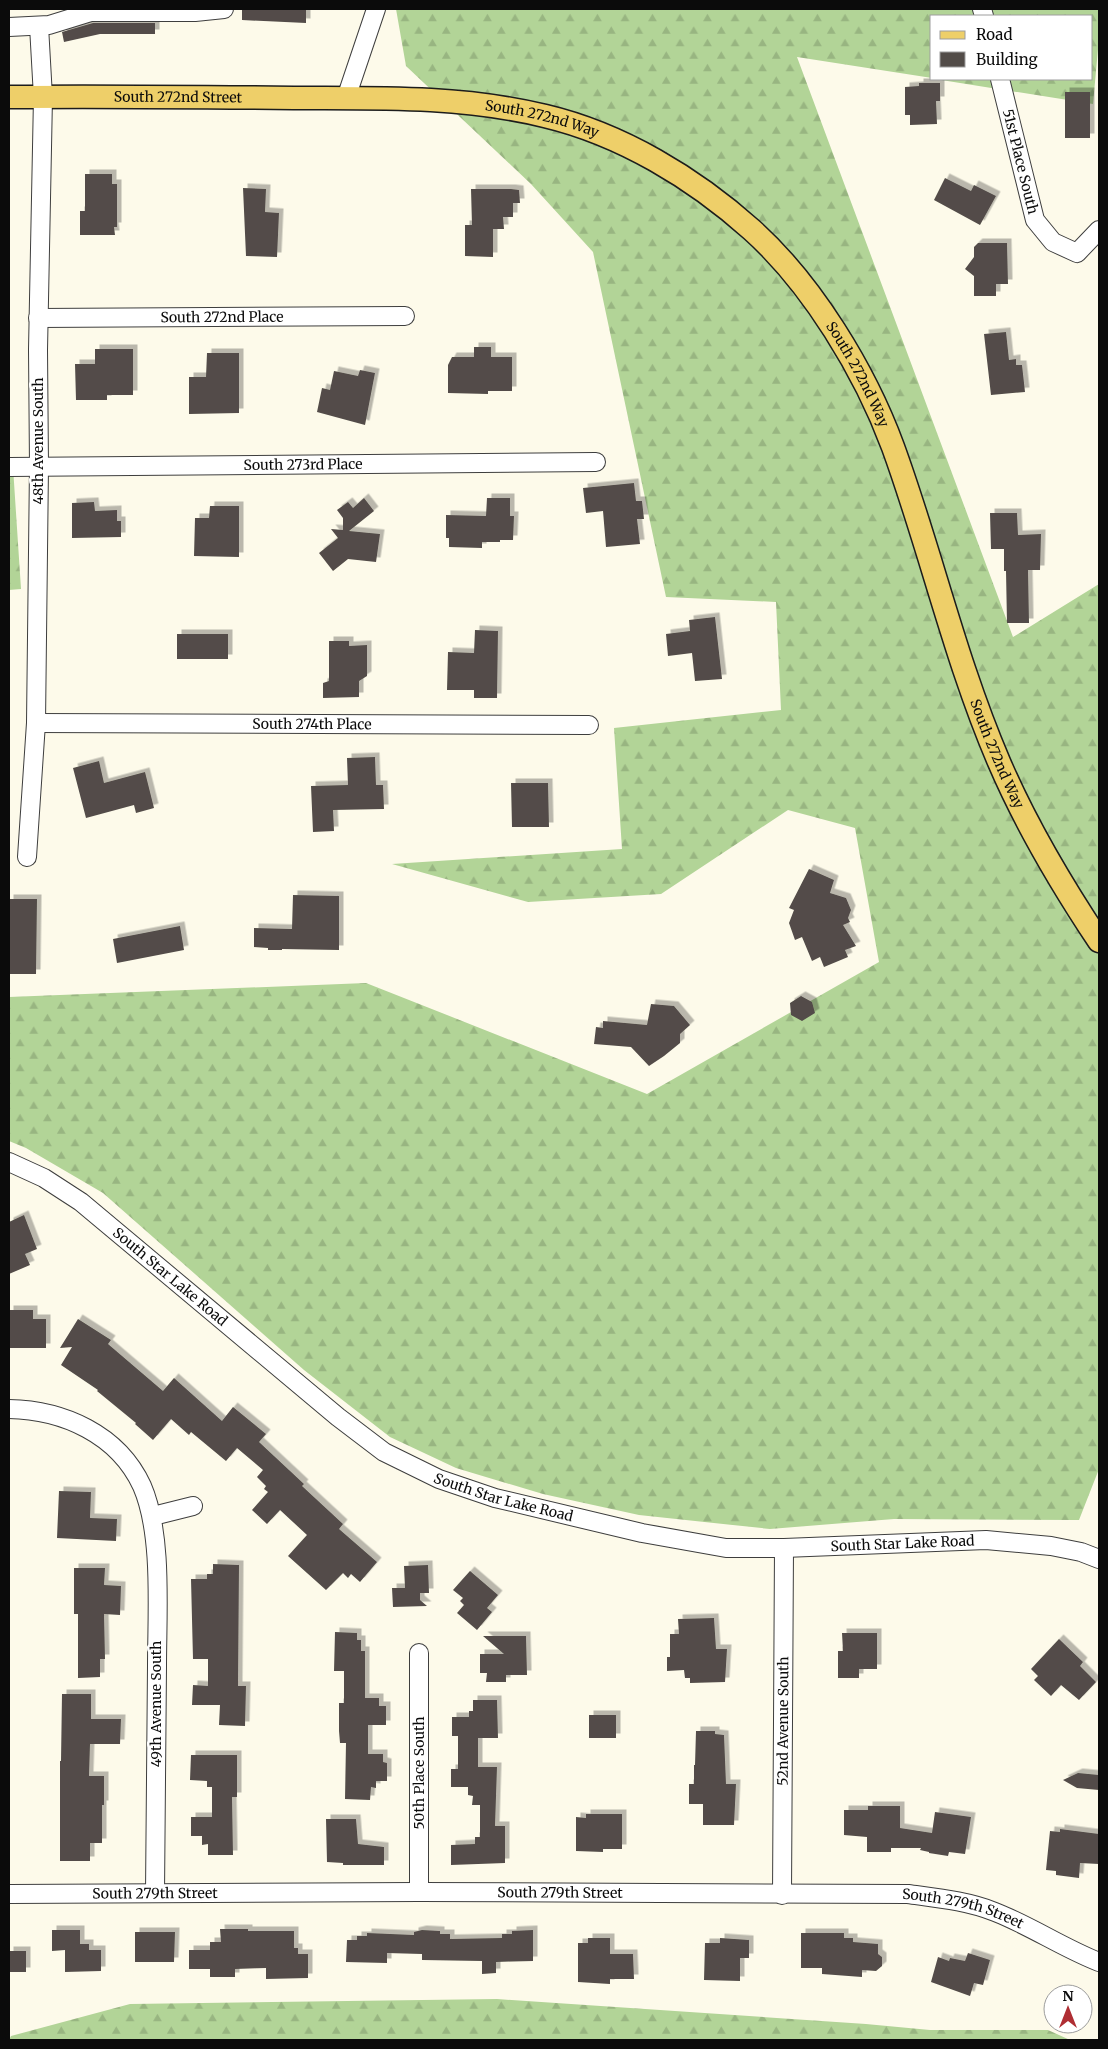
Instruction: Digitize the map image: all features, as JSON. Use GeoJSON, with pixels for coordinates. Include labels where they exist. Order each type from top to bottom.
{"type":"FeatureCollection","features":[{"type":"Feature","properties":{"kind":"main road","name":"South 272nd Street"},"geometry":{"type":"LineString","coordinates":[[9,97],[346,98]]}},
{"type":"Feature","properties":{"kind":"main road","name":"South 272nd Way"},"geometry":{"type":"LineString","coordinates":[[346,98],[456,100],[504,107],[550,117],[604,136],[651,158],[704,192],[752,230],[782,261],[831,325],[874,402],[892,446],[966,674],[998,759],[1020,808],[1046,857],[1099,941]]}},
{"type":"Feature","properties":{"kind":"street"},"geometry":{"type":"LineString","coordinates":[[9,27],[49,25],[90,12],[195,12],[224,9]]}},
{"type":"Feature","properties":{"kind":"street"},"geometry":{"type":"LineString","coordinates":[[346,98],[376,9]]}},
{"type":"Feature","properties":{"kind":"street","name":"48th Avenue South"},"geometry":{"type":"LineString","coordinates":[[26,857],[36,723],[39,466],[38,318],[43,97],[39,26]]}},
{"type":"Feature","properties":{"kind":"street","name":"51st Place South"},"geometry":{"type":"LineString","coordinates":[[1000,80],[1035,220],[1053,242],[1077,253],[1099,230]]}},
{"type":"Feature","properties":{"kind":"street","name":"South 272nd Place"},"geometry":{"type":"LineString","coordinates":[[38,318],[406,316]]}},
{"type":"Feature","properties":{"kind":"street","name":"South 273rd Place"},"geometry":{"type":"LineString","coordinates":[[9,467],[596,462]]}},
{"type":"Feature","properties":{"kind":"street","name":"South 274th Place"},"geometry":{"type":"LineString","coordinates":[[36,723],[589,725]]}},
{"type":"Feature","properties":{"kind":"street","name":"South Star Lake Road"},"geometry":{"type":"LineString","coordinates":[[9,1162],[44,1178],[81,1202],[338,1418],[384,1452],[438,1479],[503,1500],[642,1533],[726,1548],[784,1548],[986,1540],[1051,1546],[1081,1552],[1099,1559]]}},
{"type":"Feature","properties":{"kind":"street","name":"49th Avenue South"},"geometry":{"type":"LineString","coordinates":[[9,1409],[48,1413],[78,1423],[102,1438],[123,1457],[141,1485],[153,1516],[157,1615],[155,1893]]}},
{"type":"Feature","properties":{"kind":"street"},"geometry":{"type":"LineString","coordinates":[[153,1516],[193,1506]]}},
{"type":"Feature","properties":{"kind":"street","name":"52nd Avenue South"},"geometry":{"type":"LineString","coordinates":[[782,1895],[784,1548]]}},
{"type":"Feature","properties":{"kind":"street","name":"50th Place South"},"geometry":{"type":"LineString","coordinates":[[418,1892],[419,1653]]}},
{"type":"Feature","properties":{"kind":"street","name":"South 279th Street"},"geometry":{"type":"LineString","coordinates":[[9,1894],[418,1892],[782,1895],[908,1894],[949,1900],[993,1911],[1099,1962]]}},
{"type":"Feature","properties":{"kind":"green space"},"geometry":{"type":"Polygon","coordinates":[[[396,9],[1099,9],[1099,38],[1093,104],[941,80],[1093,80],[1093,15],[930,15],[930,78],[797,57],[1013,637],[1099,584],[1099,1469],[1079,1520],[894,1519],[770,1529],[639,1515],[543,1494],[456,1468],[390,1437],[304,1370],[103,1193],[26,1148],[9,1141],[9,997],[366,983],[647,1094],[879,962],[855,828],[788,810],[661,894],[528,902],[392,864],[622,849],[614,728],[781,710],[776,602],[666,597],[593,252],[531,184],[406,66],[396,9]]]}},
{"type":"Feature","properties":{"kind":"green space"},"geometry":{"type":"Polygon","coordinates":[[[9,467],[13,467],[21,589],[9,590],[9,467]]]}},
{"type":"Feature","properties":{"kind":"green space"},"geometry":{"type":"Polygon","coordinates":[[[497,1999],[930,2030],[1043,2030],[1043,2034],[1057,2034],[1070,2040],[9,2040],[11,2036],[130,2004],[497,1999]]]}},
{"type":"Feature","properties":{"kind":"building"},"geometry":{"type":"Polygon","coordinates":[[[242,9],[306,9],[306,23],[242,20],[242,9]]]}},
{"type":"Feature","properties":{"kind":"building"},"geometry":{"type":"Polygon","coordinates":[[[93,23],[155,23],[155,34],[100,34],[64,42],[62,32],[93,23]]]}},
{"type":"Feature","properties":{"kind":"building"},"geometry":{"type":"Polygon","coordinates":[[[919,83],[940,83],[940,101],[936,101],[937,124],[910,125],[910,115],[905,115],[905,87],[919,86],[919,83]]]}},
{"type":"Feature","properties":{"kind":"building"},"geometry":{"type":"Polygon","coordinates":[[[1065,92],[1090,92],[1090,138],[1065,138],[1065,92]]]}},
{"type":"Feature","properties":{"kind":"building"},"geometry":{"type":"Polygon","coordinates":[[[85,174],[112,174],[112,184],[117,184],[117,227],[114,227],[115,235],[80,235],[80,211],[85,211],[85,174]]]}},
{"type":"Feature","properties":{"kind":"building"},"geometry":{"type":"Polygon","coordinates":[[[945,178],[971,191],[974,185],[996,196],[980,225],[934,200],[945,178]]]}},
{"type":"Feature","properties":{"kind":"building"},"geometry":{"type":"Polygon","coordinates":[[[243,188],[266,189],[265,212],[279,213],[277,257],[246,256],[243,188]]]}},
{"type":"Feature","properties":{"kind":"building"},"geometry":{"type":"Polygon","coordinates":[[[471,189],[519,190],[520,203],[513,203],[513,217],[503,217],[504,229],[493,229],[493,257],[465,256],[465,225],[472,225],[471,189]]]}},
{"type":"Feature","properties":{"kind":"building"},"geometry":{"type":"Polygon","coordinates":[[[978,243],[1007,243],[1008,284],[996,284],[996,296],[974,296],[974,276],[965,269],[974,257],[974,247],[978,243]]]}},
{"type":"Feature","properties":{"kind":"building"},"geometry":{"type":"Polygon","coordinates":[[[1006,332],[1009,360],[1016,359],[1016,365],[1022,365],[1025,392],[991,395],[984,334],[1006,332]]]}},
{"type":"Feature","properties":{"kind":"building"},"geometry":{"type":"Polygon","coordinates":[[[474,347],[491,347],[491,357],[512,357],[512,391],[488,391],[488,394],[448,393],[448,365],[452,357],[474,357],[474,347]]]}},
{"type":"Feature","properties":{"kind":"building"},"geometry":{"type":"Polygon","coordinates":[[[95,349],[133,349],[133,395],[107,395],[107,400],[76,400],[75,364],[95,364],[95,349]]]}},
{"type":"Feature","properties":{"kind":"building"},"geometry":{"type":"Polygon","coordinates":[[[207,353],[239,353],[239,413],[189,414],[189,377],[206,377],[207,353]]]}},
{"type":"Feature","properties":{"kind":"building"},"geometry":{"type":"Polygon","coordinates":[[[360,370],[375,373],[365,425],[317,412],[322,388],[330,390],[334,371],[358,376],[360,370]]]}},
{"type":"Feature","properties":{"kind":"building"},"geometry":{"type":"Polygon","coordinates":[[[634,483],[636,501],[642,501],[644,519],[637,519],[640,544],[606,547],[603,511],[586,513],[583,488],[634,483]]]}},
{"type":"Feature","properties":{"kind":"building"},"geometry":{"type":"Polygon","coordinates":[[[364,498],[374,511],[349,531],[380,534],[376,562],[348,559],[333,571],[319,553],[338,538],[331,529],[343,530],[343,518],[337,510],[348,502],[353,508],[364,498]]]}},
{"type":"Feature","properties":{"kind":"building"},"geometry":{"type":"Polygon","coordinates":[[[487,498],[510,498],[510,516],[514,516],[513,540],[482,542],[482,548],[449,547],[449,538],[446,538],[446,515],[486,516],[487,498]]]}},
{"type":"Feature","properties":{"kind":"building"},"geometry":{"type":"Polygon","coordinates":[[[94,502],[95,511],[117,510],[117,521],[121,521],[121,537],[72,538],[72,503],[94,502]]]}},
{"type":"Feature","properties":{"kind":"building"},"geometry":{"type":"Polygon","coordinates":[[[210,506],[239,506],[239,557],[194,556],[195,518],[209,518],[210,506]]]}},
{"type":"Feature","properties":{"kind":"building"},"geometry":{"type":"Polygon","coordinates":[[[990,513],[1017,513],[1018,535],[1041,534],[1040,570],[1028,570],[1029,623],[1007,623],[1004,549],[991,549],[990,513]]]}},
{"type":"Feature","properties":{"kind":"building"},"geometry":{"type":"Polygon","coordinates":[[[715,617],[722,679],[695,681],[692,653],[668,656],[666,634],[690,631],[689,620],[715,617]]]}},
{"type":"Feature","properties":{"kind":"building"},"geometry":{"type":"Polygon","coordinates":[[[475,630],[498,631],[497,698],[474,698],[474,690],[447,690],[448,652],[474,653],[475,630]]]}},
{"type":"Feature","properties":{"kind":"building"},"geometry":{"type":"Polygon","coordinates":[[[177,634],[228,634],[228,659],[177,659],[177,634]]]}},
{"type":"Feature","properties":{"kind":"building"},"geometry":{"type":"Polygon","coordinates":[[[329,641],[349,641],[349,646],[367,645],[367,676],[359,681],[359,697],[323,698],[323,683],[329,681],[329,641]]]}},
{"type":"Feature","properties":{"kind":"building"},"geometry":{"type":"Polygon","coordinates":[[[375,757],[376,785],[383,785],[384,809],[333,810],[334,831],[313,832],[311,786],[348,785],[347,758],[375,757]]]}},
{"type":"Feature","properties":{"kind":"building"},"geometry":{"type":"Polygon","coordinates":[[[99,761],[104,783],[145,772],[154,808],[136,813],[134,805],[86,818],[73,768],[99,761]]]}},
{"type":"Feature","properties":{"kind":"building"},"geometry":{"type":"Polygon","coordinates":[[[511,783],[548,783],[549,827],[512,827],[511,783]]]}},
{"type":"Feature","properties":{"kind":"building"},"geometry":{"type":"Polygon","coordinates":[[[809,869],[834,880],[830,893],[846,898],[851,910],[848,918],[850,922],[843,925],[856,946],[845,950],[848,957],[824,967],[820,957],[812,961],[802,937],[795,940],[789,923],[794,910],[789,908],[809,869]]]}},
{"type":"Feature","properties":{"kind":"building"},"geometry":{"type":"Polygon","coordinates":[[[293,895],[339,896],[339,950],[268,950],[268,948],[254,947],[254,928],[292,929],[293,895]]]}},
{"type":"Feature","properties":{"kind":"building"},"geometry":{"type":"Polygon","coordinates":[[[9,899],[37,899],[36,974],[9,974],[9,899]]]}},
{"type":"Feature","properties":{"kind":"building"},"geometry":{"type":"Polygon","coordinates":[[[180,926],[184,950],[117,963],[113,939],[180,926]]]}},
{"type":"Feature","properties":{"kind":"building"},"geometry":{"type":"Polygon","coordinates":[[[801,996],[812,1002],[815,1013],[802,1021],[791,1015],[790,1003],[801,996]]]}},
{"type":"Feature","properties":{"kind":"building"},"geometry":{"type":"Polygon","coordinates":[[[651,1004],[674,1006],[690,1025],[680,1034],[680,1043],[664,1056],[649,1066],[631,1047],[594,1044],[596,1027],[603,1028],[603,1021],[647,1025],[651,1004]]]}},
{"type":"Feature","properties":{"kind":"building"},"geometry":{"type":"Polygon","coordinates":[[[24,1215],[37,1249],[25,1254],[30,1265],[9,1274],[9,1222],[24,1215]]]}},
{"type":"Feature","properties":{"kind":"building"},"geometry":{"type":"Polygon","coordinates":[[[9,1310],[33,1310],[33,1319],[46,1319],[46,1348],[9,1348],[9,1310]]]}},
{"type":"Feature","properties":{"kind":"building"},"geometry":{"type":"Polygon","coordinates":[[[78,1319],[111,1340],[108,1344],[163,1391],[174,1378],[222,1421],[233,1407],[266,1434],[259,1442],[343,1524],[339,1529],[377,1562],[360,1582],[351,1574],[348,1578],[343,1573],[326,1590],[288,1556],[307,1535],[280,1510],[267,1524],[252,1510],[268,1492],[264,1489],[266,1486],[257,1477],[263,1470],[237,1448],[226,1461],[191,1432],[189,1435],[171,1419],[153,1440],[98,1390],[61,1365],[72,1347],[60,1348],[78,1319]]]}},
{"type":"Feature","properties":{"kind":"building"},"geometry":{"type":"Polygon","coordinates":[[[59,1491],[91,1492],[90,1518],[117,1519],[116,1541],[57,1538],[59,1491]]]}},
{"type":"Feature","properties":{"kind":"building"},"geometry":{"type":"Polygon","coordinates":[[[213,1564],[239,1565],[238,1686],[246,1686],[245,1726],[219,1725],[220,1705],[192,1705],[193,1685],[208,1686],[208,1659],[193,1659],[191,1579],[207,1579],[207,1574],[213,1574],[213,1564]]]}},
{"type":"Feature","properties":{"kind":"building"},"geometry":{"type":"Polygon","coordinates":[[[428,1565],[429,1593],[420,1593],[420,1600],[427,1606],[393,1607],[392,1588],[405,1588],[404,1566],[428,1565]]]}},
{"type":"Feature","properties":{"kind":"building"},"geometry":{"type":"Polygon","coordinates":[[[74,1568],[105,1568],[104,1585],[121,1586],[120,1615],[104,1614],[105,1659],[100,1659],[100,1677],[78,1678],[78,1614],[74,1614],[74,1568]]]}},
{"type":"Feature","properties":{"kind":"building"},"geometry":{"type":"Polygon","coordinates":[[[470,1571],[498,1595],[487,1608],[492,1612],[477,1630],[457,1613],[464,1605],[460,1601],[463,1598],[453,1590],[470,1571]]]}},
{"type":"Feature","properties":{"kind":"building"},"geometry":{"type":"Polygon","coordinates":[[[714,1618],[716,1649],[727,1649],[725,1682],[690,1683],[690,1678],[685,1678],[684,1670],[667,1671],[667,1657],[670,1657],[670,1634],[679,1634],[678,1619],[714,1618]]]}},
{"type":"Feature","properties":{"kind":"building"},"geometry":{"type":"Polygon","coordinates":[[[335,1632],[357,1633],[357,1640],[361,1640],[361,1651],[365,1651],[365,1698],[379,1698],[379,1706],[386,1706],[386,1725],[368,1725],[368,1754],[383,1754],[383,1762],[387,1763],[387,1781],[376,1781],[376,1788],[371,1787],[370,1800],[345,1799],[346,1743],[340,1743],[339,1731],[339,1703],[344,1703],[344,1671],[334,1671],[335,1632]]]}},
{"type":"Feature","properties":{"kind":"building"},"geometry":{"type":"Polygon","coordinates":[[[842,1633],[877,1633],[877,1669],[859,1669],[859,1678],[838,1678],[838,1651],[843,1651],[842,1633]]]}},
{"type":"Feature","properties":{"kind":"building"},"geometry":{"type":"Polygon","coordinates":[[[483,1636],[526,1636],[527,1675],[506,1675],[506,1682],[486,1682],[487,1673],[480,1673],[480,1654],[504,1654],[483,1636]]]}},
{"type":"Feature","properties":{"kind":"building"},"geometry":{"type":"Polygon","coordinates":[[[1059,1639],[1083,1662],[1080,1666],[1096,1682],[1079,1700],[1061,1685],[1051,1696],[1034,1680],[1038,1676],[1031,1669],[1059,1639]]]}},
{"type":"Feature","properties":{"kind":"building"},"geometry":{"type":"Polygon","coordinates":[[[62,1694],[91,1694],[91,1719],[121,1719],[120,1744],[90,1744],[89,1776],[104,1776],[104,1805],[102,1805],[102,1843],[90,1843],[90,1861],[60,1861],[62,1694]]]}},
{"type":"Feature","properties":{"kind":"building"},"geometry":{"type":"Polygon","coordinates":[[[473,1700],[497,1700],[498,1738],[478,1738],[478,1767],[497,1767],[495,1826],[505,1826],[505,1863],[451,1865],[451,1845],[475,1844],[475,1837],[480,1837],[480,1805],[472,1805],[473,1796],[468,1795],[468,1787],[451,1787],[451,1769],[458,1769],[458,1736],[452,1736],[452,1717],[469,1717],[469,1711],[473,1711],[473,1700]]]}},
{"type":"Feature","properties":{"kind":"building"},"geometry":{"type":"Polygon","coordinates":[[[589,1715],[616,1715],[616,1738],[589,1738],[589,1715]]]}},
{"type":"Feature","properties":{"kind":"building"},"geometry":{"type":"Polygon","coordinates":[[[696,1731],[715,1731],[715,1734],[724,1735],[726,1784],[736,1784],[734,1825],[703,1825],[703,1804],[689,1804],[689,1784],[694,1784],[696,1731]]]}},
{"type":"Feature","properties":{"kind":"building"},"geometry":{"type":"Polygon","coordinates":[[[191,1755],[237,1755],[237,1797],[232,1797],[233,1855],[208,1855],[208,1844],[202,1845],[202,1836],[191,1836],[191,1817],[212,1817],[212,1787],[207,1787],[207,1781],[190,1780],[191,1755]]]}},
{"type":"Feature","properties":{"kind":"building"},"geometry":{"type":"Polygon","coordinates":[[[1078,1773],[1099,1775],[1099,1790],[1077,1788],[1063,1780],[1078,1773]]]}},
{"type":"Feature","properties":{"kind":"building"},"geometry":{"type":"Polygon","coordinates":[[[868,1806],[900,1806],[900,1828],[932,1833],[935,1812],[971,1817],[965,1854],[949,1852],[948,1856],[929,1853],[920,1850],[921,1848],[891,1848],[891,1852],[867,1852],[867,1837],[844,1835],[844,1810],[868,1810],[868,1806]]]}},
{"type":"Feature","properties":{"kind":"building"},"geometry":{"type":"Polygon","coordinates":[[[586,1814],[622,1814],[622,1849],[603,1849],[603,1852],[576,1851],[576,1817],[586,1818],[586,1814]]]}},
{"type":"Feature","properties":{"kind":"building"},"geometry":{"type":"Polygon","coordinates":[[[326,1819],[356,1819],[358,1844],[384,1847],[384,1865],[343,1865],[343,1863],[327,1862],[326,1819]]]}},
{"type":"Feature","properties":{"kind":"building"},"geometry":{"type":"Polygon","coordinates":[[[1060,1829],[1099,1834],[1099,1864],[1080,1863],[1079,1878],[1056,1875],[1056,1871],[1046,1870],[1050,1831],[1060,1832],[1060,1829]]]}},
{"type":"Feature","properties":{"kind":"building"},"geometry":{"type":"Polygon","coordinates":[[[220,1929],[294,1931],[294,1948],[298,1948],[298,1954],[308,1954],[308,1978],[266,1979],[266,1968],[235,1969],[235,1977],[210,1977],[210,1969],[189,1969],[189,1950],[210,1950],[210,1942],[221,1942],[220,1929]]]}},
{"type":"Feature","properties":{"kind":"building"},"geometry":{"type":"Polygon","coordinates":[[[52,1930],[80,1930],[80,1944],[89,1944],[89,1950],[101,1950],[101,1971],[65,1972],[65,1950],[52,1951],[52,1930]]]}},
{"type":"Feature","properties":{"kind":"building"},"geometry":{"type":"Polygon","coordinates":[[[422,1930],[440,1931],[440,1934],[450,1934],[450,1939],[502,1938],[502,1934],[512,1934],[512,1931],[533,1930],[533,1961],[496,1962],[496,1973],[482,1974],[482,1961],[422,1960],[422,1954],[387,1953],[387,1963],[346,1962],[347,1940],[357,1940],[357,1936],[367,1936],[367,1933],[414,1935],[414,1932],[422,1930]]]}},
{"type":"Feature","properties":{"kind":"building"},"geometry":{"type":"Polygon","coordinates":[[[135,1932],[175,1932],[174,1962],[135,1962],[135,1932]]]}},
{"type":"Feature","properties":{"kind":"building"},"geometry":{"type":"Polygon","coordinates":[[[801,1933],[844,1933],[844,1938],[853,1938],[853,1942],[878,1944],[878,1954],[882,1957],[882,1966],[876,1971],[862,1970],[862,1977],[822,1974],[822,1968],[801,1968],[801,1933]]]}},
{"type":"Feature","properties":{"kind":"building"},"geometry":{"type":"Polygon","coordinates":[[[588,1938],[610,1938],[610,1954],[633,1954],[634,1979],[610,1979],[610,1984],[578,1982],[578,1943],[588,1943],[588,1938]]]}},
{"type":"Feature","properties":{"kind":"building"},"geometry":{"type":"Polygon","coordinates":[[[720,1938],[749,1940],[749,1958],[740,1958],[740,1981],[704,1980],[705,1943],[720,1943],[720,1938]]]}},
{"type":"Feature","properties":{"kind":"building"},"geometry":{"type":"Polygon","coordinates":[[[9,1951],[26,1951],[26,1972],[9,1972],[9,1951]]]}},
{"type":"Feature","properties":{"kind":"building"},"geometry":{"type":"Polygon","coordinates":[[[968,1953],[990,1960],[983,1985],[974,1983],[970,1996],[931,1982],[938,1957],[949,1961],[950,1958],[965,1961],[968,1953]]]}}]}
